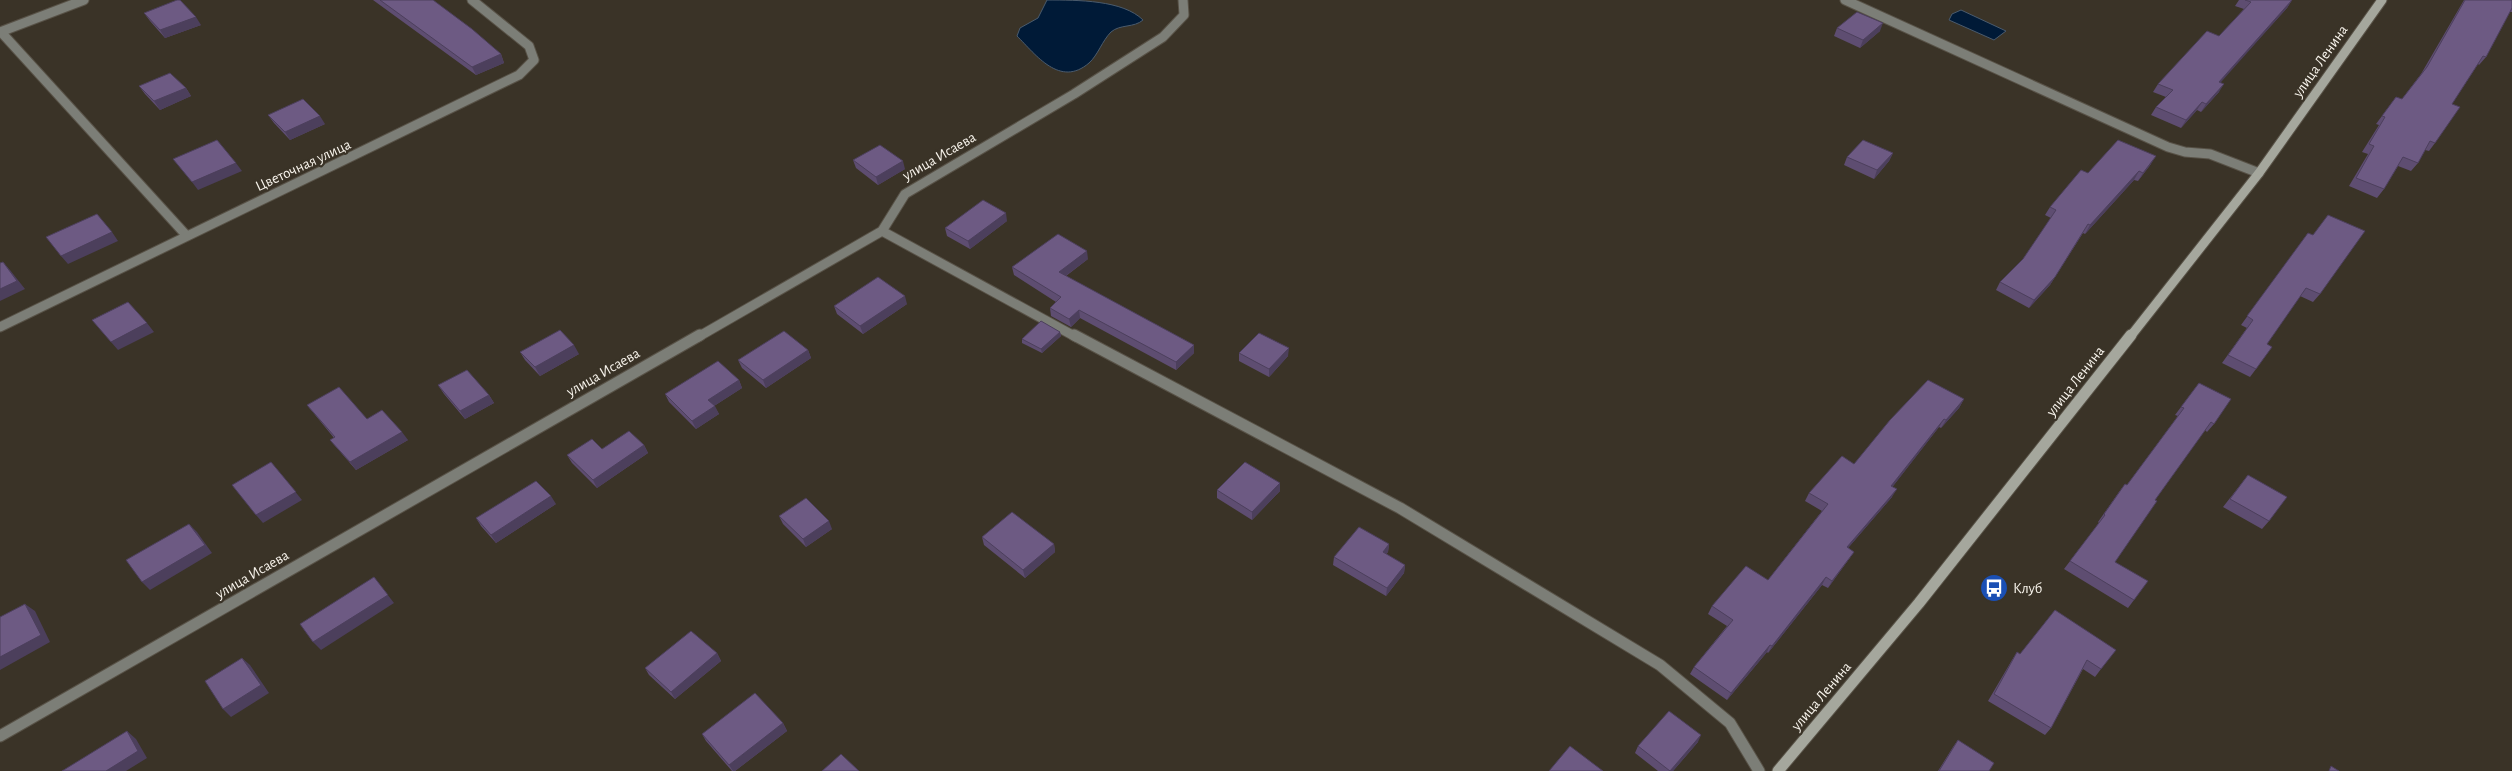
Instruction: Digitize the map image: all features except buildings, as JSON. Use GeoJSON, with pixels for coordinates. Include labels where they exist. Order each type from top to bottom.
{"type":"FeatureCollection","features":[{"type":"Feature","properties":{"kind":"main road","name":"улица Ленина"},"geometry":{"type":"LineString","coordinates":[[1778,771],[1919,603],[2259,173],[2382,0]]}},
{"type":"Feature","properties":{"kind":"street"},"geometry":{"type":"LineString","coordinates":[[84,0],[0,32],[186,235]]}},
{"type":"Feature","properties":{"kind":"street","name":"Цветочная улица"},"geometry":{"type":"LineString","coordinates":[[0,327],[186,235],[390,140],[519,75],[534,60],[529,46],[472,0]]}},
{"type":"Feature","properties":{"kind":"street","name":"улица Исаева"},"geometry":{"type":"LineString","coordinates":[[0,736],[882,231],[905,194],[1074,94],[1163,37],[1184,15],[1183,0]]}},
{"type":"Feature","properties":{"kind":"street"},"geometry":{"type":"LineString","coordinates":[[1845,0],[2168,147],[2185,152],[2210,154],[2259,173]]}},
{"type":"Feature","properties":{"kind":"street"},"geometry":{"type":"LineString","coordinates":[[882,231],[1400,508],[1660,665],[1730,723],[1758,771]]}},
{"type":"Feature","properties":{"kind":"water"},"geometry":{"type":"Polygon","coordinates":[[[1047,0],[1099,2],[1124,8],[1143,20],[1111,32],[1092,60],[1078,70],[1068,72],[1058,70],[1040,59],[1017,36],[1020,28],[1038,18],[1047,0]]]}},
{"type":"Feature","properties":{"kind":"water"},"geometry":{"type":"Polygon","coordinates":[[[1961,10],[2006,31],[1994,40],[1949,20],[1952,14],[1961,10]]]}},
{"type":"Feature","properties":{"kind":"place","name":"Клуб"},"geometry":{"type":"Point","coordinates":[1994,588]}}]}
